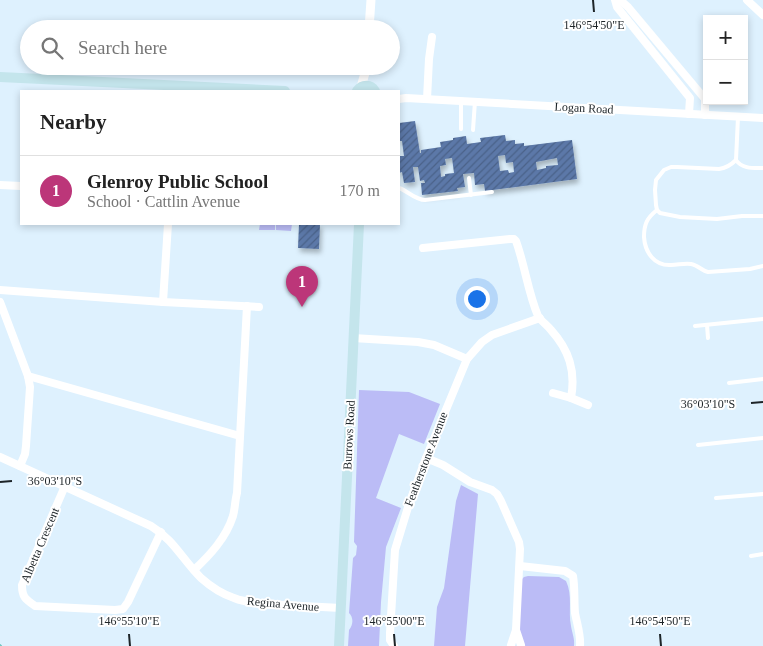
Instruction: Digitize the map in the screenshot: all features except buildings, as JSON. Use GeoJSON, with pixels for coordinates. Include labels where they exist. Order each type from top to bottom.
{"type":"FeatureCollection","features":[{"type":"Feature","properties":{"kind":"main road"},"geometry":{"type":"LineString","coordinates":[[0,77],[176,89],[230,90]]}},
{"type":"Feature","properties":{"kind":"main road"},"geometry":{"type":"LineString","coordinates":[[356,90],[367,85],[376,90]]}},
{"type":"Feature","properties":{"kind":"main road","name":"Burrows Road"},"geometry":{"type":"LineString","coordinates":[[339,646],[359,225]]}},
{"type":"Feature","properties":{"kind":"street"},"geometry":{"type":"LineString","coordinates":[[369,20],[370,0]]}},
{"type":"Feature","properties":{"kind":"street"},"geometry":{"type":"LineString","coordinates":[[615,0],[617,7],[690,98],[689,114]]}},
{"type":"Feature","properties":{"kind":"street"},"geometry":{"type":"LineString","coordinates":[[620,0],[628,7],[705,99],[705,115]]}},
{"type":"Feature","properties":{"kind":"street"},"geometry":{"type":"LineString","coordinates":[[747,0],[763,15]]}},
{"type":"Feature","properties":{"kind":"street"},"geometry":{"type":"LineString","coordinates":[[427,99],[434,42]]}},
{"type":"Feature","properties":{"kind":"street"},"geometry":{"type":"LineString","coordinates":[[356,90],[363,75]]}},
{"type":"Feature","properties":{"kind":"street"},"geometry":{"type":"LineString","coordinates":[[370,75],[376,90]]}},
{"type":"Feature","properties":{"kind":"street","name":"Logan Road"},"geometry":{"type":"LineString","coordinates":[[401,98],[763,118]]}},
{"type":"Feature","properties":{"kind":"street"},"geometry":{"type":"LineString","coordinates":[[0,185],[20,186]]}},
{"type":"Feature","properties":{"kind":"street"},"geometry":{"type":"LineString","coordinates":[[163,302],[168,225]]}},
{"type":"Feature","properties":{"kind":"street"},"geometry":{"type":"LineString","coordinates":[[419,249],[514,239],[540,318],[551,330],[567,354],[571,365],[573,378],[570,398]]}},
{"type":"Feature","properties":{"kind":"street"},"geometry":{"type":"LineString","coordinates":[[0,290],[259,307]]}},
{"type":"Feature","properties":{"kind":"street"},"geometry":{"type":"LineString","coordinates":[[0,302],[28,376],[30,387],[25,454],[20,466]]}},
{"type":"Feature","properties":{"kind":"street"},"geometry":{"type":"LineString","coordinates":[[194,570],[210,555],[223,537],[233,516],[240,436],[247,306]]}},
{"type":"Feature","properties":{"kind":"street","name":"Featherstone Avenue"},"geometry":{"type":"LineString","coordinates":[[394,646],[390,640],[390,633],[395,550],[426,458],[467,360],[492,335],[540,318]]}},
{"type":"Feature","properties":{"kind":"street"},"geometry":{"type":"LineString","coordinates":[[353,338],[418,342],[434,346],[467,360]]}},
{"type":"Feature","properties":{"kind":"street"},"geometry":{"type":"LineString","coordinates":[[28,376],[240,436]]}},
{"type":"Feature","properties":{"kind":"street"},"geometry":{"type":"LineString","coordinates":[[554,393],[588,405]]}},
{"type":"Feature","properties":{"kind":"street","name":"Regina Avenue"},"geometry":{"type":"LineString","coordinates":[[0,457],[140,520],[161,532],[210,586],[233,598],[267,604],[341,608]]}},
{"type":"Feature","properties":{"kind":"street"},"geometry":{"type":"LineString","coordinates":[[426,458],[442,465],[470,482],[498,494],[519,542],[520,566],[516,630],[511,646]]}},
{"type":"Feature","properties":{"kind":"street","name":"Albetta Crescent"},"geometry":{"type":"LineString","coordinates":[[65,486],[22,585],[22,594],[27,601],[35,606],[115,610],[123,608],[128,602],[161,532]]}},
{"type":"Feature","properties":{"kind":"street"},"geometry":{"type":"LineString","coordinates":[[520,566],[565,571],[573,576],[575,585],[575,614],[580,635],[580,646]]}},
{"type":"Feature","properties":{"kind":"street"},"geometry":{"type":"LineString","coordinates":[[516,630],[523,645]]}},
{"type":"Feature","properties":{"kind":"street"},"geometry":{"type":"LineString","coordinates":[[511,646],[523,645]]}},
{"type":"Feature","properties":{"kind":"lane"},"geometry":{"type":"LineString","coordinates":[[461,101],[461,129]]}},
{"type":"Feature","properties":{"kind":"lane"},"geometry":{"type":"LineString","coordinates":[[473,130],[475,101]]}},
{"type":"Feature","properties":{"kind":"lane"},"geometry":{"type":"LineString","coordinates":[[738,117],[736,160],[742,166],[763,168]]}},
{"type":"Feature","properties":{"kind":"lane"},"geometry":{"type":"LineString","coordinates":[[736,160],[728,167],[719,169],[671,167],[664,170],[655,184],[657,210],[664,215],[708,219],[763,216]]}},
{"type":"Feature","properties":{"kind":"lane"},"geometry":{"type":"LineString","coordinates":[[469,178],[471,195]]}},
{"type":"Feature","properties":{"kind":"lane"},"geometry":{"type":"LineString","coordinates":[[400,188],[420,200],[492,192]]}},
{"type":"Feature","properties":{"kind":"lane"},"geometry":{"type":"LineString","coordinates":[[657,210],[646,220],[644,228],[646,248],[656,261],[668,265],[691,264],[708,272],[750,269],[763,266]]}},
{"type":"Feature","properties":{"kind":"lane"},"geometry":{"type":"LineString","coordinates":[[695,326],[763,319]]}},
{"type":"Feature","properties":{"kind":"lane"},"geometry":{"type":"LineString","coordinates":[[707,325],[708,338]]}},
{"type":"Feature","properties":{"kind":"lane"},"geometry":{"type":"LineString","coordinates":[[729,383],[763,379]]}},
{"type":"Feature","properties":{"kind":"lane"},"geometry":{"type":"LineString","coordinates":[[698,445],[763,438]]}},
{"type":"Feature","properties":{"kind":"lane"},"geometry":{"type":"LineString","coordinates":[[716,498],[763,494]]}},
{"type":"Feature","properties":{"kind":"lane"},"geometry":{"type":"LineString","coordinates":[[752,556],[763,554]]}},
{"type":"Feature","properties":{"kind":"shaded area"},"geometry":{"type":"Polygon","coordinates":[[[260,225],[275,225],[275,230],[259,230],[260,225]]]}},
{"type":"Feature","properties":{"kind":"shaded area"},"geometry":{"type":"Polygon","coordinates":[[[276,225],[292,225],[291,231],[276,230],[276,225]]]}},
{"type":"Feature","properties":{"kind":"shaded area"},"geometry":{"type":"Polygon","coordinates":[[[359,390],[409,392],[440,404],[424,444],[399,434],[376,498],[401,508],[386,547],[379,646],[348,646],[349,630],[352,622],[352,617],[349,613],[353,558],[356,555],[357,546],[354,542],[359,390]]]}},
{"type":"Feature","properties":{"kind":"shaded area"},"geometry":{"type":"Polygon","coordinates":[[[461,485],[478,494],[465,646],[434,646],[437,607],[444,588],[456,501],[461,485]]]}},
{"type":"Feature","properties":{"kind":"shaded area"},"geometry":{"type":"Polygon","coordinates":[[[528,576],[559,577],[566,581],[569,592],[570,621],[574,646],[521,646],[518,643],[521,580],[528,576]]]}},
{"type":"Feature","properties":{"kind":"place","name":"Glenroy Public School"},"geometry":{"type":"Point","coordinates":[302,307]}}]}
